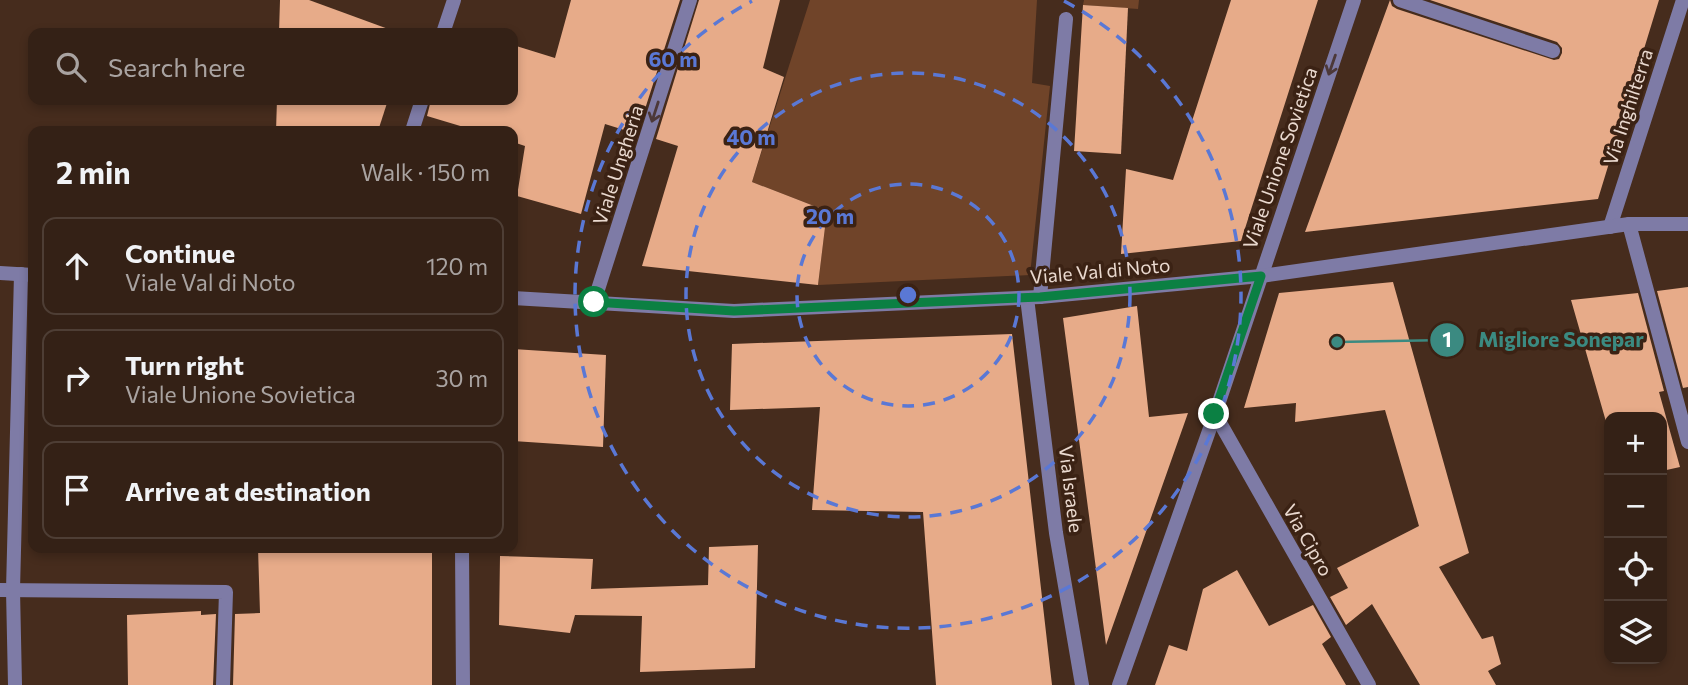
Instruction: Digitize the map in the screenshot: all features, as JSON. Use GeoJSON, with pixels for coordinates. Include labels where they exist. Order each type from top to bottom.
{"type":"FeatureCollection","features":[{"type":"Feature","properties":{"kind":"street"},"geometry":{"type":"LineString","coordinates":[[445,28],[454,0]]}},
{"type":"Feature","properties":{"kind":"street","name":"Viale Ungheria"},"geometry":{"type":"LineString","coordinates":[[594,302],[690,0]]}},
{"type":"Feature","properties":{"kind":"street","name":"Viale Unione Sovietica"},"geometry":{"type":"LineString","coordinates":[[1119,685],[1354,0]]}},
{"type":"Feature","properties":{"kind":"street"},"geometry":{"type":"LineString","coordinates":[[1400,0],[1553,51]]}},
{"type":"Feature","properties":{"kind":"street","name":"Via Inghilterra"},"geometry":{"type":"LineString","coordinates":[[1610,227],[1683,0]]}},
{"type":"Feature","properties":{"kind":"street","name":"Via Israele"},"geometry":{"type":"LineString","coordinates":[[1066,19],[1034,297],[1056,533],[1082,685]]}},
{"type":"Feature","properties":{"kind":"street"},"geometry":{"type":"LineString","coordinates":[[414,126],[420,105]]}},
{"type":"Feature","properties":{"kind":"street"},"geometry":{"type":"LineString","coordinates":[[1629,224],[1688,442]]}},
{"type":"Feature","properties":{"kind":"street","name":"Viale Val di Noto"},"geometry":{"type":"LineString","coordinates":[[518,298],[734,311],[1034,297],[1261,276],[1629,224],[1688,224]]}},
{"type":"Feature","properties":{"kind":"street"},"geometry":{"type":"LineString","coordinates":[[0,272],[27,275],[7,590],[16,685]]}},
{"type":"Feature","properties":{"kind":"street","name":"Via Cipro"},"geometry":{"type":"LineString","coordinates":[[1214,414],[1369,685]]}},
{"type":"Feature","properties":{"kind":"street"},"geometry":{"type":"LineString","coordinates":[[463,553],[463,685]]}},
{"type":"Feature","properties":{"kind":"street"},"geometry":{"type":"LineString","coordinates":[[7,590],[226,592],[223,685]]}},
{"type":"Feature","properties":{"kind":"shaded area"},"geometry":{"type":"Polygon","coordinates":[[[810,0],[1037,0],[1032,83],[1050,86],[1030,275],[818,285],[827,211],[752,182],[810,0]]]}},
{"type":"Feature","properties":{"kind":"shaded area"},"geometry":{"type":"Polygon","coordinates":[[[1084,0],[1139,0],[1138,9],[1083,5],[1084,0]]]}},
{"type":"Feature","properties":{"kind":"building"},"geometry":{"type":"Polygon","coordinates":[[[280,0],[309,0],[386,28],[279,28],[280,0]]]}},
{"type":"Feature","properties":{"kind":"building"},"geometry":{"type":"Polygon","coordinates":[[[571,0],[680,0],[637,134],[605,124],[581,214],[518,196],[525,146],[518,144],[518,126],[460,126],[427,116],[430,105],[518,105],[518,47],[555,58],[571,0]]]}},
{"type":"Feature","properties":{"kind":"building"},"geometry":{"type":"Polygon","coordinates":[[[699,0],[780,0],[763,68],[784,77],[752,182],[827,211],[818,285],[642,266],[678,146],[656,139],[699,0]]]}},
{"type":"Feature","properties":{"kind":"building"},"geometry":{"type":"Polygon","coordinates":[[[1231,0],[1318,0],[1241,241],[1121,254],[1126,169],[1173,180],[1231,0]]]}},
{"type":"Feature","properties":{"kind":"building"},"geometry":{"type":"Polygon","coordinates":[[[1390,0],[1392,6],[1397,9],[1554,60],[1559,59],[1562,53],[1557,42],[1430,0],[1659,0],[1598,199],[1305,232],[1390,0]]]}},
{"type":"Feature","properties":{"kind":"building"},"geometry":{"type":"Polygon","coordinates":[[[1083,5],[1128,8],[1121,154],[1074,151],[1083,5]]]}},
{"type":"Feature","properties":{"kind":"building"},"geometry":{"type":"Polygon","coordinates":[[[277,105],[386,105],[380,126],[276,126],[277,105]]]}},
{"type":"Feature","properties":{"kind":"building"},"geometry":{"type":"Polygon","coordinates":[[[1393,282],[1469,553],[1439,567],[1482,639],[1493,636],[1501,664],[1488,671],[1496,685],[1420,685],[1372,604],[1346,625],[1330,597],[1348,588],[1337,568],[1419,526],[1385,410],[1295,422],[1296,403],[1244,408],[1279,293],[1393,282]]]}},
{"type":"Feature","properties":{"kind":"building"},"geometry":{"type":"Polygon","coordinates":[[[1688,287],[1688,387],[1683,388],[1657,291],[1688,287]]]}},
{"type":"Feature","properties":{"kind":"building"},"geometry":{"type":"Polygon","coordinates":[[[1638,293],[1664,391],[1659,392],[1665,412],[1604,412],[1604,415],[1571,300],[1638,293]]]}},
{"type":"Feature","properties":{"kind":"building"},"geometry":{"type":"Polygon","coordinates":[[[1137,306],[1149,417],[1188,413],[1106,645],[1063,318],[1137,306]]]}},
{"type":"Feature","properties":{"kind":"building"},"geometry":{"type":"Polygon","coordinates":[[[1012,334],[1052,685],[936,685],[923,512],[812,510],[820,407],[730,410],[732,344],[1012,334]]]}},
{"type":"Feature","properties":{"kind":"building"},"geometry":{"type":"Polygon","coordinates":[[[518,349],[606,355],[603,447],[518,441],[518,349]]]}},
{"type":"Feature","properties":{"kind":"building"},"geometry":{"type":"Polygon","coordinates":[[[1667,421],[1680,467],[1667,470],[1667,421]]]}},
{"type":"Feature","properties":{"kind":"building"},"geometry":{"type":"Polygon","coordinates":[[[758,545],[755,668],[640,672],[642,616],[575,615],[570,633],[499,625],[500,556],[593,559],[591,589],[708,585],[709,547],[758,545]]]}},
{"type":"Feature","properties":{"kind":"building"},"geometry":{"type":"Polygon","coordinates":[[[258,553],[432,553],[432,685],[233,685],[235,614],[260,613],[258,553]]]}},
{"type":"Feature","properties":{"kind":"building"},"geometry":{"type":"Polygon","coordinates":[[[1237,570],[1269,626],[1313,605],[1331,637],[1322,644],[1346,685],[1155,685],[1169,645],[1187,651],[1203,589],[1237,570]]]}},
{"type":"Feature","properties":{"kind":"building"},"geometry":{"type":"Polygon","coordinates":[[[201,611],[201,615],[216,614],[213,685],[128,685],[127,615],[201,611]]]}},
{"type":"Feature","properties":{"kind":"place","name":"Migliore Sonepar"},"geometry":{"type":"Point","coordinates":[1337,342]}},
{"type":"Feature","properties":{"kind":"route"},"geometry":{"type":"LineString","coordinates":[[594,302],[734,311],[1040,297],[1261,276],[1214,414]]}}]}
